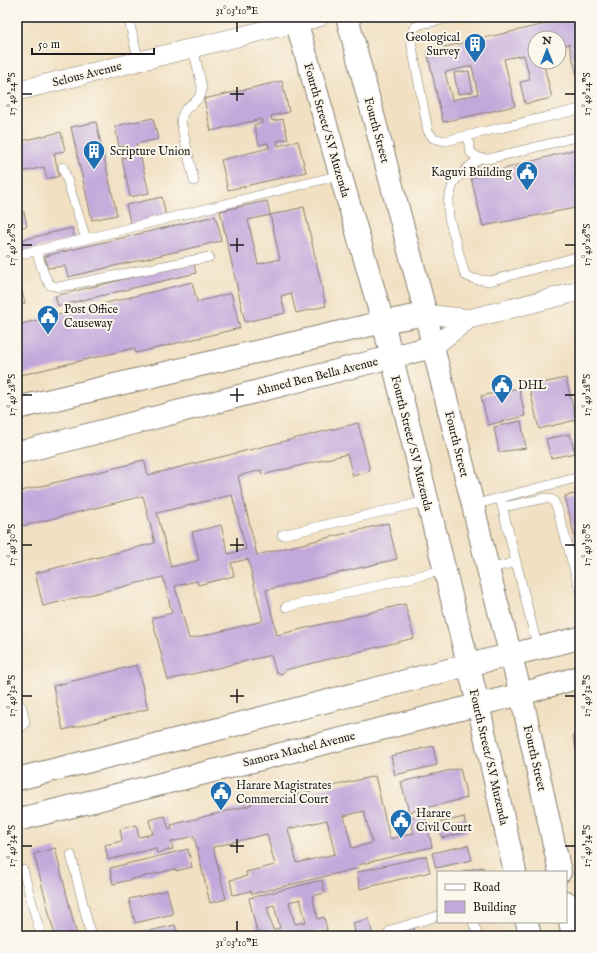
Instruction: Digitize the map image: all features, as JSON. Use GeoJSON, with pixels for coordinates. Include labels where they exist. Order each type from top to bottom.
{"type":"FeatureCollection","features":[{"type":"Feature","properties":{"kind":"main road","name":"Fourth Street"},"geometry":{"type":"LineString","coordinates":[[347,17],[426,314],[488,569],[521,694],[560,871]]}},
{"type":"Feature","properties":{"kind":"main road","name":"Fourth Street/ S.V Muzenda"},"geometry":{"type":"LineString","coordinates":[[295,20],[383,322],[478,704],[516,871]]}},
{"type":"Feature","properties":{"kind":"main road","name":"Ahmed Ben Bella Avenue"},"geometry":{"type":"LineString","coordinates":[[17,408],[383,322],[426,314]]}},
{"type":"Feature","properties":{"kind":"main road","name":"Ahmed Ben Bella Avenue"},"geometry":{"type":"LineString","coordinates":[[17,453],[433,347]]}},
{"type":"Feature","properties":{"kind":"main road"},"geometry":{"type":"LineString","coordinates":[[17,779],[580,638]]}},
{"type":"Feature","properties":{"kind":"main road","name":"Samora Machel Avenue"},"geometry":{"type":"LineString","coordinates":[[17,820],[521,694],[580,677]]}},
{"type":"Feature","properties":{"kind":"main road"},"geometry":{"type":"LineString","coordinates":[[567,907],[573,936]]}},
{"type":"Feature","properties":{"kind":"main road"},"geometry":{"type":"LineString","coordinates":[[527,923],[530,936]]}},
{"type":"Feature","properties":{"kind":"street","name":"Selous Avenue"},"geometry":{"type":"LineString","coordinates":[[17,91],[193,48],[295,20],[319,17]]}},
{"type":"Feature","properties":{"kind":"street","name":"Ahmed Ben Bella Avenue"},"geometry":{"type":"LineString","coordinates":[[426,314],[469,319],[580,291]]}},
{"type":"Feature","properties":{"kind":"street","name":"Ahmed Ben Bella Avenue"},"geometry":{"type":"LineString","coordinates":[[433,347],[469,319]]}},
{"type":"Feature","properties":{"kind":"lane"},"geometry":{"type":"LineString","coordinates":[[128,17],[138,62]]}},
{"type":"Feature","properties":{"kind":"lane"},"geometry":{"type":"LineString","coordinates":[[455,17],[420,24],[414,28],[410,36],[428,131],[433,138],[445,141],[580,109]]}},
{"type":"Feature","properties":{"kind":"lane"},"geometry":{"type":"LineString","coordinates":[[193,48],[202,93],[200,97],[184,110],[181,116],[181,122],[194,181]]}},
{"type":"Feature","properties":{"kind":"lane"},"geometry":{"type":"LineString","coordinates":[[467,136],[471,153],[479,158],[488,159],[580,136]]}},
{"type":"Feature","properties":{"kind":"lane"},"geometry":{"type":"LineString","coordinates":[[479,158],[454,181],[448,201],[449,218],[465,274],[474,279],[490,281],[580,256]]}},
{"type":"Feature","properties":{"kind":"lane"},"geometry":{"type":"LineString","coordinates":[[63,167],[86,239]]}},
{"type":"Feature","properties":{"kind":"lane"},"geometry":{"type":"LineString","coordinates":[[17,255],[340,175]]}},
{"type":"Feature","properties":{"kind":"lane"},"geometry":{"type":"LineString","coordinates":[[36,250],[45,278],[50,285],[58,288],[209,257]]}},
{"type":"Feature","properties":{"kind":"lane"},"geometry":{"type":"LineString","coordinates":[[473,505],[580,477]]}},
{"type":"Feature","properties":{"kind":"lane"},"geometry":{"type":"LineString","coordinates":[[500,498],[538,649]]}},
{"type":"Feature","properties":{"kind":"lane"},"geometry":{"type":"LineString","coordinates":[[503,507],[546,498],[553,500],[557,508],[580,590]]}},
{"type":"Feature","properties":{"kind":"lane"},"geometry":{"type":"LineString","coordinates":[[282,535],[427,501]]}},
{"type":"Feature","properties":{"kind":"lane"},"geometry":{"type":"LineString","coordinates":[[488,569],[516,562]]}},
{"type":"Feature","properties":{"kind":"lane"},"geometry":{"type":"LineString","coordinates":[[286,607],[444,570]]}},
{"type":"Feature","properties":{"kind":"lane"},"geometry":{"type":"LineString","coordinates":[[71,855],[91,936]]}},
{"type":"Feature","properties":{"kind":"lane"},"geometry":{"type":"LineString","coordinates":[[23,870],[41,936]]}},
{"type":"Feature","properties":{"kind":"lane"},"geometry":{"type":"LineString","coordinates":[[387,936],[392,930],[437,916]]}},
{"type":"Feature","properties":{"kind":"lane"},"geometry":{"type":"LineString","coordinates":[[473,923],[478,936]]}},
{"type":"Feature","properties":{"kind":"building","name":"Geological Survey"},"geometry":{"type":"Polygon","coordinates":[[[580,17],[580,88],[569,44],[567,45],[567,30],[527,30],[527,68],[524,55],[504,59],[515,106],[443,122],[427,51],[580,17]],[[472,66],[445,72],[452,100],[478,94],[472,66]]]}},
{"type":"Feature","properties":{"kind":"building","name":"Geological Survey"},"geometry":{"type":"Polygon","coordinates":[[[528,70],[545,70],[552,98],[525,104],[520,82],[530,80],[528,70]]]}},
{"type":"Feature","properties":{"kind":"building"},"geometry":{"type":"Polygon","coordinates":[[[469,71],[473,92],[458,94],[454,73],[469,71]]]}},
{"type":"Feature","properties":{"kind":"building"},"geometry":{"type":"Polygon","coordinates":[[[282,81],[289,112],[271,116],[272,121],[283,119],[288,139],[277,141],[278,146],[298,141],[306,172],[228,190],[221,160],[269,148],[268,143],[259,145],[254,125],[262,123],[261,119],[211,131],[204,99],[282,81]]]}},
{"type":"Feature","properties":{"kind":"building"},"geometry":{"type":"Polygon","coordinates":[[[153,118],[158,139],[136,144],[138,154],[140,154],[149,193],[130,197],[122,158],[128,157],[126,146],[119,147],[115,126],[153,118]]]}},
{"type":"Feature","properties":{"kind":"building","name":"Scripture Union"},"geometry":{"type":"Polygon","coordinates":[[[96,122],[117,215],[92,220],[71,127],[96,122]]]}},
{"type":"Feature","properties":{"kind":"building"},"geometry":{"type":"Polygon","coordinates":[[[61,132],[65,151],[54,153],[59,176],[47,179],[44,167],[17,173],[17,142],[61,132]]]}},
{"type":"Feature","properties":{"kind":"building","name":"Kaguvi Building"},"geometry":{"type":"Polygon","coordinates":[[[580,148],[580,207],[483,226],[471,178],[580,148]]]}},
{"type":"Feature","properties":{"kind":"building"},"geometry":{"type":"Polygon","coordinates":[[[162,197],[166,217],[131,225],[126,205],[162,197]]]}},
{"type":"Feature","properties":{"kind":"building"},"geometry":{"type":"Polygon","coordinates":[[[267,201],[270,215],[304,207],[326,306],[296,313],[291,293],[281,296],[285,313],[245,322],[220,211],[267,201]],[[270,215],[248,220],[258,264],[280,259],[270,215]]]}},
{"type":"Feature","properties":{"kind":"building"},"geometry":{"type":"Polygon","coordinates":[[[24,212],[27,226],[17,228],[17,214],[24,212]]]}},
{"type":"Feature","properties":{"kind":"building"},"geometry":{"type":"Polygon","coordinates":[[[215,216],[221,241],[68,277],[65,266],[47,268],[45,256],[215,216]]]}},
{"type":"Feature","properties":{"kind":"building"},"geometry":{"type":"Polygon","coordinates":[[[72,228],[75,239],[18,252],[17,241],[72,228]]]}},
{"type":"Feature","properties":{"kind":"building"},"geometry":{"type":"Polygon","coordinates":[[[194,264],[196,273],[58,306],[55,296],[182,265],[185,266],[194,264]]]}},
{"type":"Feature","properties":{"kind":"building"},"geometry":{"type":"Polygon","coordinates":[[[17,273],[25,303],[17,305],[17,273]]]}},
{"type":"Feature","properties":{"kind":"building"},"geometry":{"type":"Polygon","coordinates":[[[192,282],[197,302],[231,293],[240,328],[136,353],[134,348],[17,376],[17,325],[192,282]]]}},
{"type":"Feature","properties":{"kind":"building"},"geometry":{"type":"Polygon","coordinates":[[[566,378],[576,420],[539,429],[529,386],[566,378]]]}},
{"type":"Feature","properties":{"kind":"building","name":"DHL"},"geometry":{"type":"Polygon","coordinates":[[[519,388],[525,416],[488,425],[481,396],[519,388]]]}},
{"type":"Feature","properties":{"kind":"building"},"geometry":{"type":"Polygon","coordinates":[[[521,421],[526,448],[499,452],[494,427],[521,421]]]}},
{"type":"Feature","properties":{"kind":"building"},"geometry":{"type":"Polygon","coordinates":[[[358,423],[370,471],[353,476],[347,454],[262,475],[261,470],[238,476],[257,555],[388,523],[397,559],[266,590],[277,635],[405,604],[414,638],[285,670],[282,674],[276,672],[271,655],[168,680],[152,618],[172,613],[163,577],[43,606],[35,573],[155,543],[143,496],[23,526],[17,500],[17,492],[144,460],[148,475],[358,423]],[[232,495],[157,513],[171,567],[199,560],[192,532],[221,525],[228,554],[246,549],[232,495]],[[248,559],[231,563],[234,576],[198,585],[197,581],[175,586],[189,639],[263,621],[248,559]]]}},
{"type":"Feature","properties":{"kind":"building"},"geometry":{"type":"Polygon","coordinates":[[[570,434],[575,453],[551,458],[546,439],[570,434]]]}},
{"type":"Feature","properties":{"kind":"building"},"geometry":{"type":"Polygon","coordinates":[[[580,493],[580,546],[577,547],[565,496],[580,493]]]}},
{"type":"Feature","properties":{"kind":"building"},"geometry":{"type":"Polygon","coordinates":[[[137,665],[148,709],[63,730],[53,686],[137,665]]]}},
{"type":"Feature","properties":{"kind":"building"},"geometry":{"type":"Polygon","coordinates":[[[580,734],[580,761],[579,761],[573,736],[580,734]]]}},
{"type":"Feature","properties":{"kind":"building"},"geometry":{"type":"Polygon","coordinates":[[[433,746],[437,765],[395,775],[391,756],[433,746]]]}},
{"type":"Feature","properties":{"kind":"building"},"geometry":{"type":"Polygon","coordinates":[[[460,768],[467,798],[409,812],[401,782],[460,768]]]}},
{"type":"Feature","properties":{"kind":"building","name":"Harare Civil Court"},"geometry":{"type":"Polygon","coordinates":[[[375,776],[390,839],[414,833],[410,818],[425,815],[432,847],[358,865],[359,868],[252,894],[251,891],[233,895],[230,880],[247,876],[246,872],[275,865],[267,834],[213,847],[226,899],[210,903],[194,836],[171,842],[173,849],[157,853],[156,848],[108,860],[105,845],[122,841],[120,829],[136,825],[139,837],[153,834],[149,820],[165,816],[169,830],[172,829],[171,825],[251,805],[251,803],[268,799],[269,801],[375,776]],[[364,811],[344,816],[352,848],[372,843],[364,811]],[[327,820],[288,829],[297,863],[335,854],[327,820]]]}},
{"type":"Feature","properties":{"kind":"building"},"geometry":{"type":"Polygon","coordinates":[[[464,817],[467,832],[442,838],[438,823],[464,817]]]}},
{"type":"Feature","properties":{"kind":"building"},"geometry":{"type":"Polygon","coordinates":[[[468,845],[472,860],[436,868],[432,853],[468,845]]]}},
{"type":"Feature","properties":{"kind":"building"},"geometry":{"type":"Polygon","coordinates":[[[55,848],[77,936],[55,936],[34,854],[55,848]]]}},
{"type":"Feature","properties":{"kind":"building"},"geometry":{"type":"Polygon","coordinates":[[[188,849],[192,867],[176,871],[175,869],[113,884],[110,868],[188,849]]]}},
{"type":"Feature","properties":{"kind":"building"},"geometry":{"type":"Polygon","coordinates":[[[426,856],[430,872],[360,889],[357,872],[426,856]]]}},
{"type":"Feature","properties":{"kind":"building"},"geometry":{"type":"Polygon","coordinates":[[[483,867],[484,871],[463,871],[483,867]]]}},
{"type":"Feature","properties":{"kind":"building"},"geometry":{"type":"Polygon","coordinates":[[[322,880],[325,893],[312,896],[318,919],[324,917],[327,930],[302,936],[258,936],[249,898],[322,880]],[[300,899],[289,902],[295,924],[306,922],[300,899]],[[274,905],[267,907],[273,930],[280,928],[274,905]]]}},
{"type":"Feature","properties":{"kind":"building"},"geometry":{"type":"Polygon","coordinates":[[[167,890],[173,914],[135,923],[129,899],[167,890]]]}},
{"type":"Feature","properties":{"kind":"building"},"geometry":{"type":"Polygon","coordinates":[[[369,919],[373,936],[356,936],[353,923],[369,919]]]}},
{"type":"Feature","properties":{"kind":"building"},"geometry":{"type":"Polygon","coordinates":[[[175,925],[178,936],[132,936],[132,935],[175,925]]]}},
{"type":"Feature","properties":{"kind":"building"},"geometry":{"type":"Polygon","coordinates":[[[414,928],[416,936],[402,936],[401,931],[414,928]]]}},
{"type":"Feature","properties":{"kind":"place","name":"Geological Survey"},"geometry":{"type":"Point","coordinates":[475,64]}},
{"type":"Feature","properties":{"kind":"place","name":"Scripture Union"},"geometry":{"type":"Point","coordinates":[94,170]}},
{"type":"Feature","properties":{"kind":"place","name":"Kaguvi Building"},"geometry":{"type":"Point","coordinates":[527,192]}},
{"type":"Feature","properties":{"kind":"place","name":"Post Office Causeway"},"geometry":{"type":"Point","coordinates":[48,336]}},
{"type":"Feature","properties":{"kind":"place","name":"DHL"},"geometry":{"type":"Point","coordinates":[502,404]}},
{"type":"Feature","properties":{"kind":"place","name":"Harare Magistrates Commercial Court"},"geometry":{"type":"Point","coordinates":[221,812]}},
{"type":"Feature","properties":{"kind":"place","name":"Harare Civil Court"},"geometry":{"type":"Point","coordinates":[401,840]}}]}
